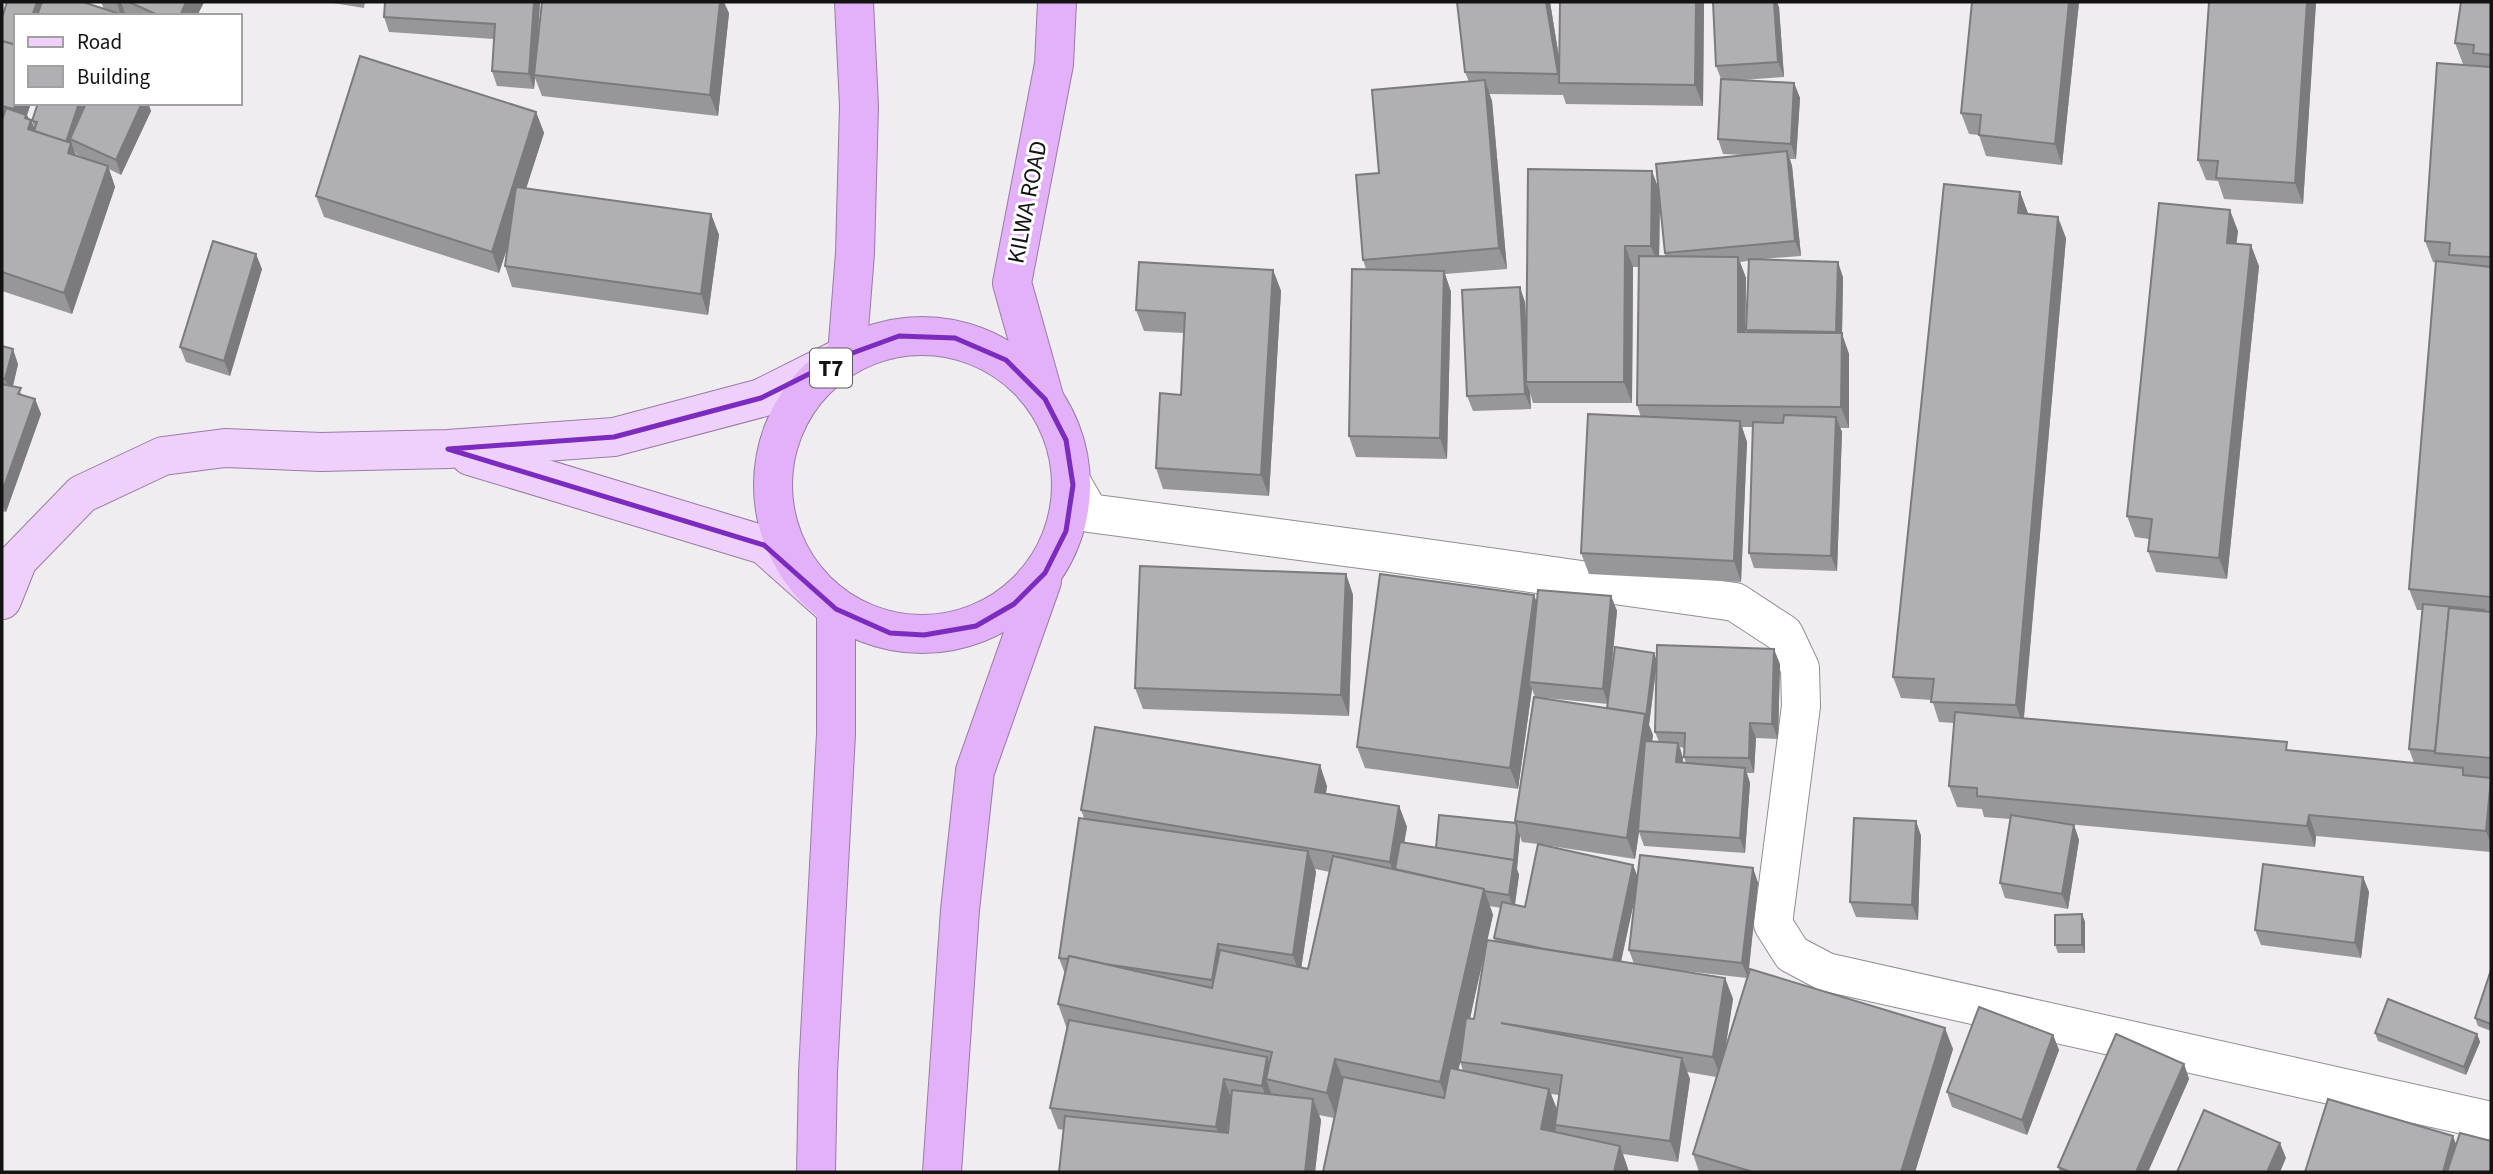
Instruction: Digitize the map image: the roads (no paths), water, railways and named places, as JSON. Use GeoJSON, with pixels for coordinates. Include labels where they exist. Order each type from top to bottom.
{"type":"FeatureCollection","features":[{"type":"Feature","properties":{"kind":"highway","name":"T7"},"geometry":{"type":"LineString","coordinates":[[847,355],[855,253],[859,106],[854,2]]}},
{"type":"Feature","properties":{"kind":"highway","name":"KILWA ROAD"},"geometry":{"type":"LineString","coordinates":[[1045,399],[1012,283],[1054,64],[1057,2]]}},
{"type":"Feature","properties":{"kind":"highway","name":"T7"},"geometry":{"type":"LineString","coordinates":[[943,1172],[960,910],[975,771],[1045,573],[1066,531],[1073,485],[1066,440],[1045,399],[1006,360],[955,338],[899,336],[847,355],[799,396],[773,454],[774,518],[800,576],[836,609],[890,633],[937,633],[976,626],[1014,604],[1045,573]]}},
{"type":"Feature","properties":{"kind":"highway"},"geometry":{"type":"LineString","coordinates":[[816,1172],[818,1072],[836,734],[836,609]]}},
{"type":"Feature","properties":{"kind":"main road"},"geometry":{"type":"LineString","coordinates":[[2,600],[18,560],[82,494],[163,456],[225,448],[321,452],[448,449],[614,437],[761,398],[847,355]]}},
{"type":"Feature","properties":{"kind":"main road"},"geometry":{"type":"LineString","coordinates":[[448,449],[764,545],[836,609]]}},
{"type":"Feature","properties":{"kind":"street"},"geometry":{"type":"LineString","coordinates":[[1073,485],[1089,513],[1735,602],[1784,634],[1800,668],[1801,706],[1773,924],[1793,954],[1826,972],[2491,1121]]}}]}
